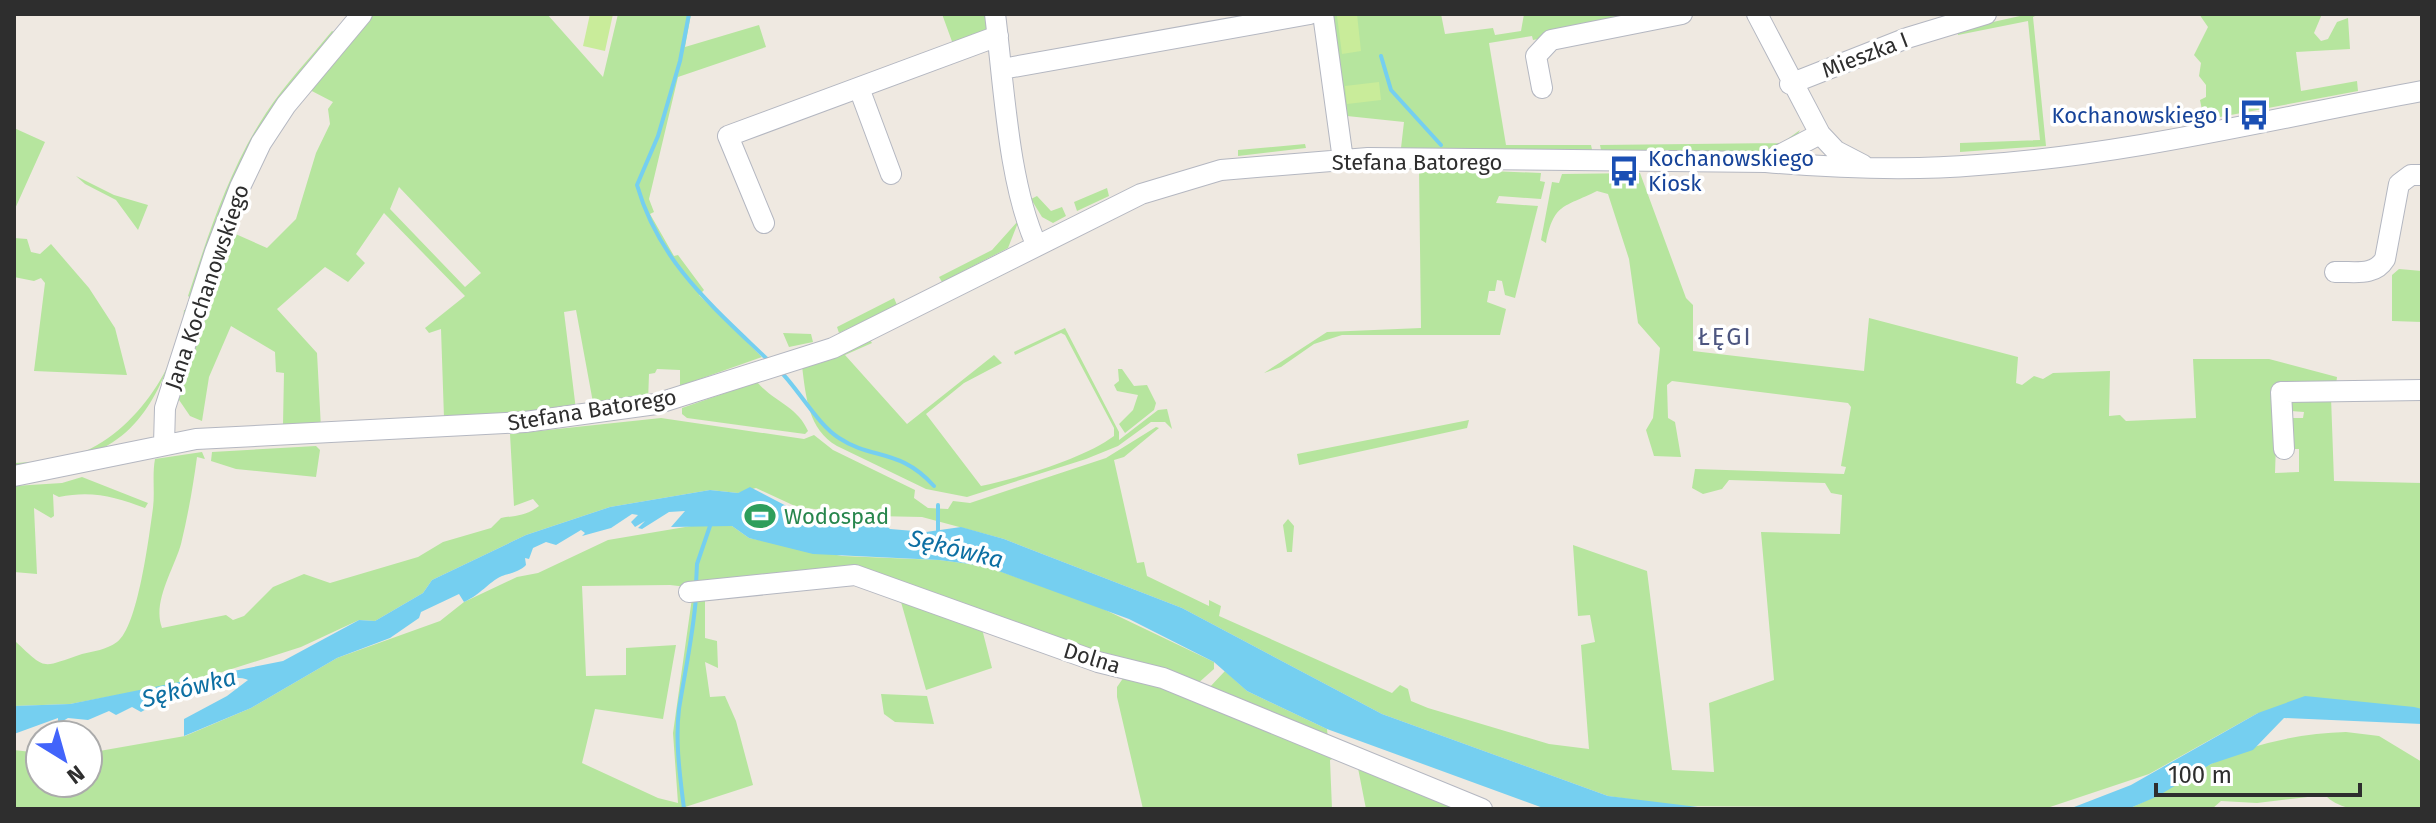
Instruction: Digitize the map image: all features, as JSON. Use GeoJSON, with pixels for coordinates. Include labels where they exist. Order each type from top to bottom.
{"type":"FeatureCollection","features":[{"type":"Feature","properties":{"kind":"street","name":"Jana Kochanowskiego"},"geometry":{"type":"LineString","coordinates":[[164,444],[165,408],[240,187],[286,106],[362,14]]}},
{"type":"Feature","properties":{"kind":"street"},"geometry":{"type":"LineString","coordinates":[[995,14],[1026,219],[1037,246]]}},
{"type":"Feature","properties":{"kind":"street"},"geometry":{"type":"LineString","coordinates":[[1002,69],[1310,14]]}},
{"type":"Feature","properties":{"kind":"street"},"geometry":{"type":"LineString","coordinates":[[1323,14],[1343,160]]}},
{"type":"Feature","properties":{"kind":"street"},"geometry":{"type":"LineString","coordinates":[[1542,88],[1536,56],[1551,40],[1682,14]]}},
{"type":"Feature","properties":{"kind":"street"},"geometry":{"type":"LineString","coordinates":[[1757,14],[1790,84],[1825,140],[1863,165],[1979,165],[2079,154],[2422,91]]}},
{"type":"Feature","properties":{"kind":"street","name":"Mieszka I"},"geometry":{"type":"LineString","coordinates":[[1790,84],[1907,38],[1986,14]]}},
{"type":"Feature","properties":{"kind":"street"},"geometry":{"type":"LineString","coordinates":[[764,223],[728,136],[998,36]]}},
{"type":"Feature","properties":{"kind":"street"},"geometry":{"type":"LineString","coordinates":[[859,88],[891,174]]}},
{"type":"Feature","properties":{"kind":"street","name":"Stefana Batorego"},"geometry":{"type":"LineString","coordinates":[[1766,162],[1825,140]]}},
{"type":"Feature","properties":{"kind":"street"},"geometry":{"type":"LineString","coordinates":[[1823,167],[1825,140]]}},
{"type":"Feature","properties":{"kind":"street","name":"Stefana Batorego"},"geometry":{"type":"LineString","coordinates":[[164,444],[220,437],[525,422],[656,404],[767,370],[875,330],[1141,194],[1221,170],[1343,160],[1863,165]]}},
{"type":"Feature","properties":{"kind":"street"},"geometry":{"type":"LineString","coordinates":[[2335,272],[2372,272],[2380,268],[2385,259],[2399,184],[2411,175],[2422,175]]}},
{"type":"Feature","properties":{"kind":"street"},"geometry":{"type":"LineString","coordinates":[[2284,449],[2281,392],[2422,390]]}},
{"type":"Feature","properties":{"kind":"street"},"geometry":{"type":"LineString","coordinates":[[14,476],[80,465],[164,444]]}},
{"type":"Feature","properties":{"kind":"street","name":"Dolna"},"geometry":{"type":"LineString","coordinates":[[689,592],[855,575],[1057,648],[1163,678],[1482,809]]}},
{"type":"Feature","properties":{"kind":"green space"},"geometry":{"type":"Polygon","coordinates":[[[369,14],[547,14],[603,77],[618,14],[691,14],[685,47],[759,25],[766,47],[678,77],[649,199],[654,212],[650,214],[674,256],[678,255],[704,290],[699,295],[762,357],[680,386],[680,370],[657,369],[649,374],[648,402],[594,408],[576,310],[564,312],[576,410],[444,418],[441,329],[429,333],[425,328],[465,296],[384,213],[356,254],[365,263],[348,282],[325,267],[277,309],[317,353],[321,428],[283,425],[284,373],[276,372],[275,352],[231,326],[209,377],[202,421],[190,416],[177,397],[231,232],[267,248],[296,219],[316,153],[330,124],[328,109],[333,102],[308,89],[369,14]],[[399,187],[390,209],[465,287],[481,273],[399,187]]]}},
{"type":"Feature","properties":{"kind":"green space"},"geometry":{"type":"Polygon","coordinates":[[[590,14],[613,14],[605,51],[583,46],[590,14]]]}},
{"type":"Feature","properties":{"kind":"green space"},"geometry":{"type":"Polygon","coordinates":[[[942,14],[991,14],[993,28],[954,47],[942,14]]]}},
{"type":"Feature","properties":{"kind":"green space"},"geometry":{"type":"Polygon","coordinates":[[[1332,14],[1441,14],[1445,34],[1493,28],[1495,35],[1521,31],[1524,14],[1633,14],[1635,21],[1533,40],[1532,36],[1489,43],[1506,145],[1591,145],[1593,154],[1401,148],[1404,122],[1347,116],[1332,14]]]}},
{"type":"Feature","properties":{"kind":"green space"},"geometry":{"type":"Polygon","coordinates":[[[1357,14],[1361,51],[1342,54],[1337,16],[1357,14]]]}},
{"type":"Feature","properties":{"kind":"green space"},"geometry":{"type":"Polygon","coordinates":[[[2039,14],[2033,17],[2046,146],[1960,152],[1960,143],[2040,140],[2028,21],[1958,35],[1957,30],[2039,14]]]}},
{"type":"Feature","properties":{"kind":"green space"},"geometry":{"type":"Polygon","coordinates":[[[2199,14],[2322,14],[2314,33],[2321,41],[2328,39],[2337,22],[2348,18],[2350,49],[2296,52],[2301,91],[2357,81],[2358,91],[2204,120],[2200,100],[2206,97],[2206,85],[2199,76],[2201,63],[2194,55],[2208,27],[2199,14]]]}},
{"type":"Feature","properties":{"kind":"green space"},"geometry":{"type":"Polygon","coordinates":[[[332,31],[336,33],[283,96],[192,299],[188,296],[204,249],[241,156],[273,102],[332,31]]]}},
{"type":"Feature","properties":{"kind":"green space"},"geometry":{"type":"Polygon","coordinates":[[[1379,82],[1381,100],[1347,104],[1345,86],[1379,82]]]}},
{"type":"Feature","properties":{"kind":"green space"},"geometry":{"type":"Polygon","coordinates":[[[14,128],[45,142],[14,211],[14,128]]]}},
{"type":"Feature","properties":{"kind":"green space"},"geometry":{"type":"Polygon","coordinates":[[[1800,130],[1796,137],[1772,153],[1602,155],[1600,145],[1782,143],[1800,130]]]}},
{"type":"Feature","properties":{"kind":"green space"},"geometry":{"type":"Polygon","coordinates":[[[1305,144],[1306,148],[1238,156],[1238,150],[1305,144]]]}},
{"type":"Feature","properties":{"kind":"green space"},"geometry":{"type":"Polygon","coordinates":[[[1419,168],[1541,173],[1540,181],[1545,182],[1541,199],[1499,196],[1496,203],[1538,206],[1515,298],[1505,295],[1502,281],[1497,280],[1495,291],[1489,291],[1487,302],[1506,309],[1500,335],[1342,335],[1314,344],[1281,367],[1264,373],[1327,332],[1421,328],[1419,168]]]}},
{"type":"Feature","properties":{"kind":"green space"},"geometry":{"type":"Polygon","coordinates":[[[1640,173],[1686,298],[1693,305],[1693,351],[1864,371],[1869,318],[2018,357],[2016,383],[2022,385],[2034,376],[2043,379],[2053,373],[2110,371],[2109,416],[2120,415],[2126,421],[2196,418],[2193,359],[2269,359],[2337,377],[2336,385],[2278,385],[2275,473],[2299,472],[2299,449],[2291,449],[2292,418],[2303,418],[2304,412],[2291,411],[2288,404],[2294,397],[2331,397],[2334,481],[2422,483],[2422,709],[2258,713],[2149,774],[2044,809],[1674,806],[1608,796],[1382,714],[1182,608],[1004,539],[922,517],[875,516],[797,507],[756,488],[738,493],[710,490],[610,507],[526,535],[432,580],[423,593],[375,621],[359,620],[301,647],[197,680],[70,704],[14,706],[14,640],[39,662],[51,664],[109,647],[124,633],[137,600],[145,559],[153,508],[155,459],[202,452],[205,459],[197,457],[181,544],[162,597],[162,628],[226,615],[233,620],[244,616],[273,587],[304,574],[330,583],[418,557],[443,542],[491,528],[501,518],[534,510],[539,506],[533,499],[514,506],[510,434],[661,418],[804,439],[814,435],[833,450],[915,490],[914,498],[928,508],[948,509],[953,501],[970,503],[1106,458],[1156,427],[1159,428],[1124,457],[1114,460],[1137,563],[1144,562],[1147,576],[1209,606],[1209,600],[1221,606],[1219,616],[1392,693],[1400,685],[1408,689],[1411,701],[1549,744],[1589,749],[1581,645],[1595,642],[1590,615],[1578,616],[1573,545],[1647,571],[1672,770],[1714,772],[1709,703],[1774,680],[1761,532],[1840,534],[1842,495],[1831,493],[1825,483],[1729,480],[1722,489],[1703,494],[1692,488],[1695,469],[1844,474],[1846,467],[1841,466],[1851,407],[1848,403],[1672,381],[1667,385],[1668,418],[1675,422],[1681,457],[1654,456],[1646,430],[1653,418],[1660,348],[1638,323],[1629,259],[1608,194],[1597,191],[1562,208],[1553,220],[1546,243],[1541,240],[1552,182],[1559,183],[1562,174],[1640,173]]]}},
{"type":"Feature","properties":{"kind":"green space"},"geometry":{"type":"Polygon","coordinates":[[[76,176],[114,195],[148,205],[138,230],[116,200],[76,176]]]}},
{"type":"Feature","properties":{"kind":"green space"},"geometry":{"type":"Polygon","coordinates":[[[1107,188],[1109,196],[1077,211],[1074,202],[1107,188]]]}},
{"type":"Feature","properties":{"kind":"green space"},"geometry":{"type":"Polygon","coordinates":[[[1037,196],[1051,211],[1062,207],[1066,216],[1053,223],[1042,217],[1031,199],[1037,196]]]}},
{"type":"Feature","properties":{"kind":"green space"},"geometry":{"type":"Polygon","coordinates":[[[1019,220],[1008,248],[942,282],[939,277],[992,250],[1019,220]]]}},
{"type":"Feature","properties":{"kind":"green space"},"geometry":{"type":"Polygon","coordinates":[[[14,238],[27,239],[31,252],[40,254],[51,244],[89,288],[115,328],[127,375],[34,371],[45,283],[41,278],[34,281],[14,277],[14,238]]]}},
{"type":"Feature","properties":{"kind":"green space"},"geometry":{"type":"Polygon","coordinates":[[[2399,269],[2422,271],[2422,322],[2392,321],[2392,275],[2399,269]]]}},
{"type":"Feature","properties":{"kind":"green space"},"geometry":{"type":"Polygon","coordinates":[[[894,298],[897,305],[839,333],[837,327],[894,298]]]}},
{"type":"Feature","properties":{"kind":"green space"},"geometry":{"type":"Polygon","coordinates":[[[1065,328],[1119,432],[1119,440],[1158,410],[1167,409],[1172,429],[1165,422],[1151,422],[1118,446],[967,497],[926,489],[837,446],[820,431],[810,411],[802,366],[870,340],[872,343],[845,355],[907,424],[994,355],[1002,363],[964,383],[926,414],[981,486],[1031,473],[1068,460],[1114,436],[1114,428],[1065,335],[1061,333],[1015,355],[1014,352],[1065,328]]]}},
{"type":"Feature","properties":{"kind":"green space"},"geometry":{"type":"Polygon","coordinates":[[[783,333],[811,334],[813,342],[789,347],[783,333]]]}},
{"type":"Feature","properties":{"kind":"green space"},"geometry":{"type":"Polygon","coordinates":[[[170,362],[144,412],[113,442],[74,459],[14,469],[14,463],[64,458],[87,451],[108,438],[128,422],[145,402],[170,362]]]}},
{"type":"Feature","properties":{"kind":"green space"},"geometry":{"type":"Polygon","coordinates":[[[1118,369],[1122,369],[1134,386],[1147,385],[1156,403],[1154,410],[1125,433],[1119,424],[1133,410],[1138,395],[1117,391],[1114,385],[1119,381],[1118,369]]]}},
{"type":"Feature","properties":{"kind":"green space"},"geometry":{"type":"Polygon","coordinates":[[[757,382],[798,416],[808,431],[805,434],[687,418],[682,414],[682,408],[757,382]]]}},
{"type":"Feature","properties":{"kind":"green space"},"geometry":{"type":"Polygon","coordinates":[[[1469,420],[1467,428],[1299,465],[1297,454],[1469,420]]]}},
{"type":"Feature","properties":{"kind":"green space"},"geometry":{"type":"Polygon","coordinates":[[[316,446],[320,450],[316,477],[236,469],[211,461],[212,452],[316,446]]]}},
{"type":"Feature","properties":{"kind":"green space"},"geometry":{"type":"Polygon","coordinates":[[[82,477],[148,503],[145,508],[104,496],[82,494],[59,497],[53,494],[54,516],[51,518],[34,508],[37,574],[14,572],[14,486],[62,483],[82,477]]]}},
{"type":"Feature","properties":{"kind":"green space"},"geometry":{"type":"Polygon","coordinates":[[[1288,519],[1294,526],[1292,552],[1287,552],[1283,525],[1288,519]]]}},
{"type":"Feature","properties":{"kind":"green space"},"geometry":{"type":"Polygon","coordinates":[[[697,525],[732,526],[749,538],[842,556],[939,560],[985,566],[1097,606],[1214,662],[1214,669],[1196,685],[857,572],[705,589],[670,585],[582,586],[586,676],[626,675],[626,648],[676,645],[663,719],[595,709],[582,763],[658,798],[678,803],[673,733],[692,598],[705,596],[705,638],[717,641],[718,668],[705,662],[710,697],[725,696],[736,721],[753,785],[679,809],[14,809],[14,750],[24,751],[24,799],[104,799],[104,750],[185,736],[251,708],[337,658],[440,621],[464,602],[517,577],[538,573],[608,540],[697,525]]]}},
{"type":"Feature","properties":{"kind":"green space"},"geometry":{"type":"Polygon","coordinates":[[[899,595],[981,625],[992,668],[926,690],[899,595]]]}},
{"type":"Feature","properties":{"kind":"green space"},"geometry":{"type":"Polygon","coordinates":[[[1225,671],[1247,691],[1327,729],[1328,740],[1208,689],[1225,671]]]}},
{"type":"Feature","properties":{"kind":"green space"},"geometry":{"type":"Polygon","coordinates":[[[1126,674],[1339,756],[1330,760],[1332,809],[1143,809],[1117,697],[1117,687],[1126,674]]]}},
{"type":"Feature","properties":{"kind":"green space"},"geometry":{"type":"Polygon","coordinates":[[[881,694],[927,696],[934,724],[895,722],[884,714],[881,694]]]}},
{"type":"Feature","properties":{"kind":"green space"},"geometry":{"type":"Polygon","coordinates":[[[2346,732],[2379,736],[2422,762],[2422,809],[2357,810],[2334,802],[2325,795],[2257,803],[2221,801],[2212,809],[2128,809],[2241,751],[2294,737],[2346,732]]]}},
{"type":"Feature","properties":{"kind":"green space"},"geometry":{"type":"Polygon","coordinates":[[[1357,763],[1470,809],[1366,809],[1357,763]]]}},
{"type":"Feature","properties":{"kind":"water","name":"Sękówka"},"geometry":{"type":"Polygon","coordinates":[[[750,487],[798,512],[882,522],[890,529],[926,532],[961,527],[1004,539],[1182,608],[1382,714],[1608,796],[1714,809],[1546,809],[1327,729],[1247,691],[1214,662],[1129,619],[985,566],[939,560],[813,554],[749,538],[732,526],[671,527],[685,511],[669,512],[642,529],[638,528],[645,521],[635,527],[631,522],[638,515],[632,514],[611,528],[582,536],[585,533],[581,530],[556,545],[546,542],[533,548],[529,559],[525,558],[526,565],[497,579],[470,599],[464,602],[459,594],[421,612],[419,618],[390,638],[337,658],[251,708],[184,736],[184,719],[227,696],[248,680],[238,678],[210,682],[141,712],[132,707],[116,715],[109,711],[90,719],[24,719],[24,730],[14,734],[14,706],[70,704],[283,661],[359,620],[375,621],[423,593],[432,580],[526,535],[610,507],[710,490],[738,493],[750,487]]]}},
{"type":"Feature","properties":{"kind":"water"},"geometry":{"type":"Polygon","coordinates":[[[2305,696],[2414,707],[2422,709],[2422,724],[2284,718],[2253,750],[2211,764],[2158,796],[2128,809],[2069,809],[2131,785],[2258,713],[2305,696]]]}},
{"type":"Feature","properties":{"kind":"waterway"},"geometry":{"type":"LineString","coordinates":[[689,14],[680,61],[658,136],[637,185],[647,212],[673,260],[708,301],[768,360]]}},
{"type":"Feature","properties":{"kind":"waterway"},"geometry":{"type":"LineString","coordinates":[[1381,56],[1391,90],[1441,145]]}},
{"type":"Feature","properties":{"kind":"waterway"},"geometry":{"type":"LineString","coordinates":[[780,371],[824,425],[839,438],[898,460],[922,474],[934,486]]}},
{"type":"Feature","properties":{"kind":"waterway","name":"Sękówka"},"geometry":{"type":"LineString","coordinates":[[938,505],[938,535]]}},
{"type":"Feature","properties":{"kind":"waterway"},"geometry":{"type":"LineString","coordinates":[[696,585],[697,564],[711,523]]}},
{"type":"Feature","properties":{"kind":"waterway"},"geometry":{"type":"LineString","coordinates":[[684,809],[678,759],[678,721],[696,597]]}},
{"type":"Feature","properties":{"kind":"place","name":"Kochanowskiego I"},"geometry":{"type":"Point","coordinates":[2254,115]}},
{"type":"Feature","properties":{"kind":"place","name":"Kochanowskiego Kiosk"},"geometry":{"type":"Point","coordinates":[1624,171]}},
{"type":"Feature","properties":{"kind":"place","name":"Wodospad"},"geometry":{"type":"Point","coordinates":[760,516]}},
{"type":"Feature","properties":{"kind":"district","name":"ŁĘGI"},"geometry":{"type":"Point","coordinates":[1725,337]}}]}
